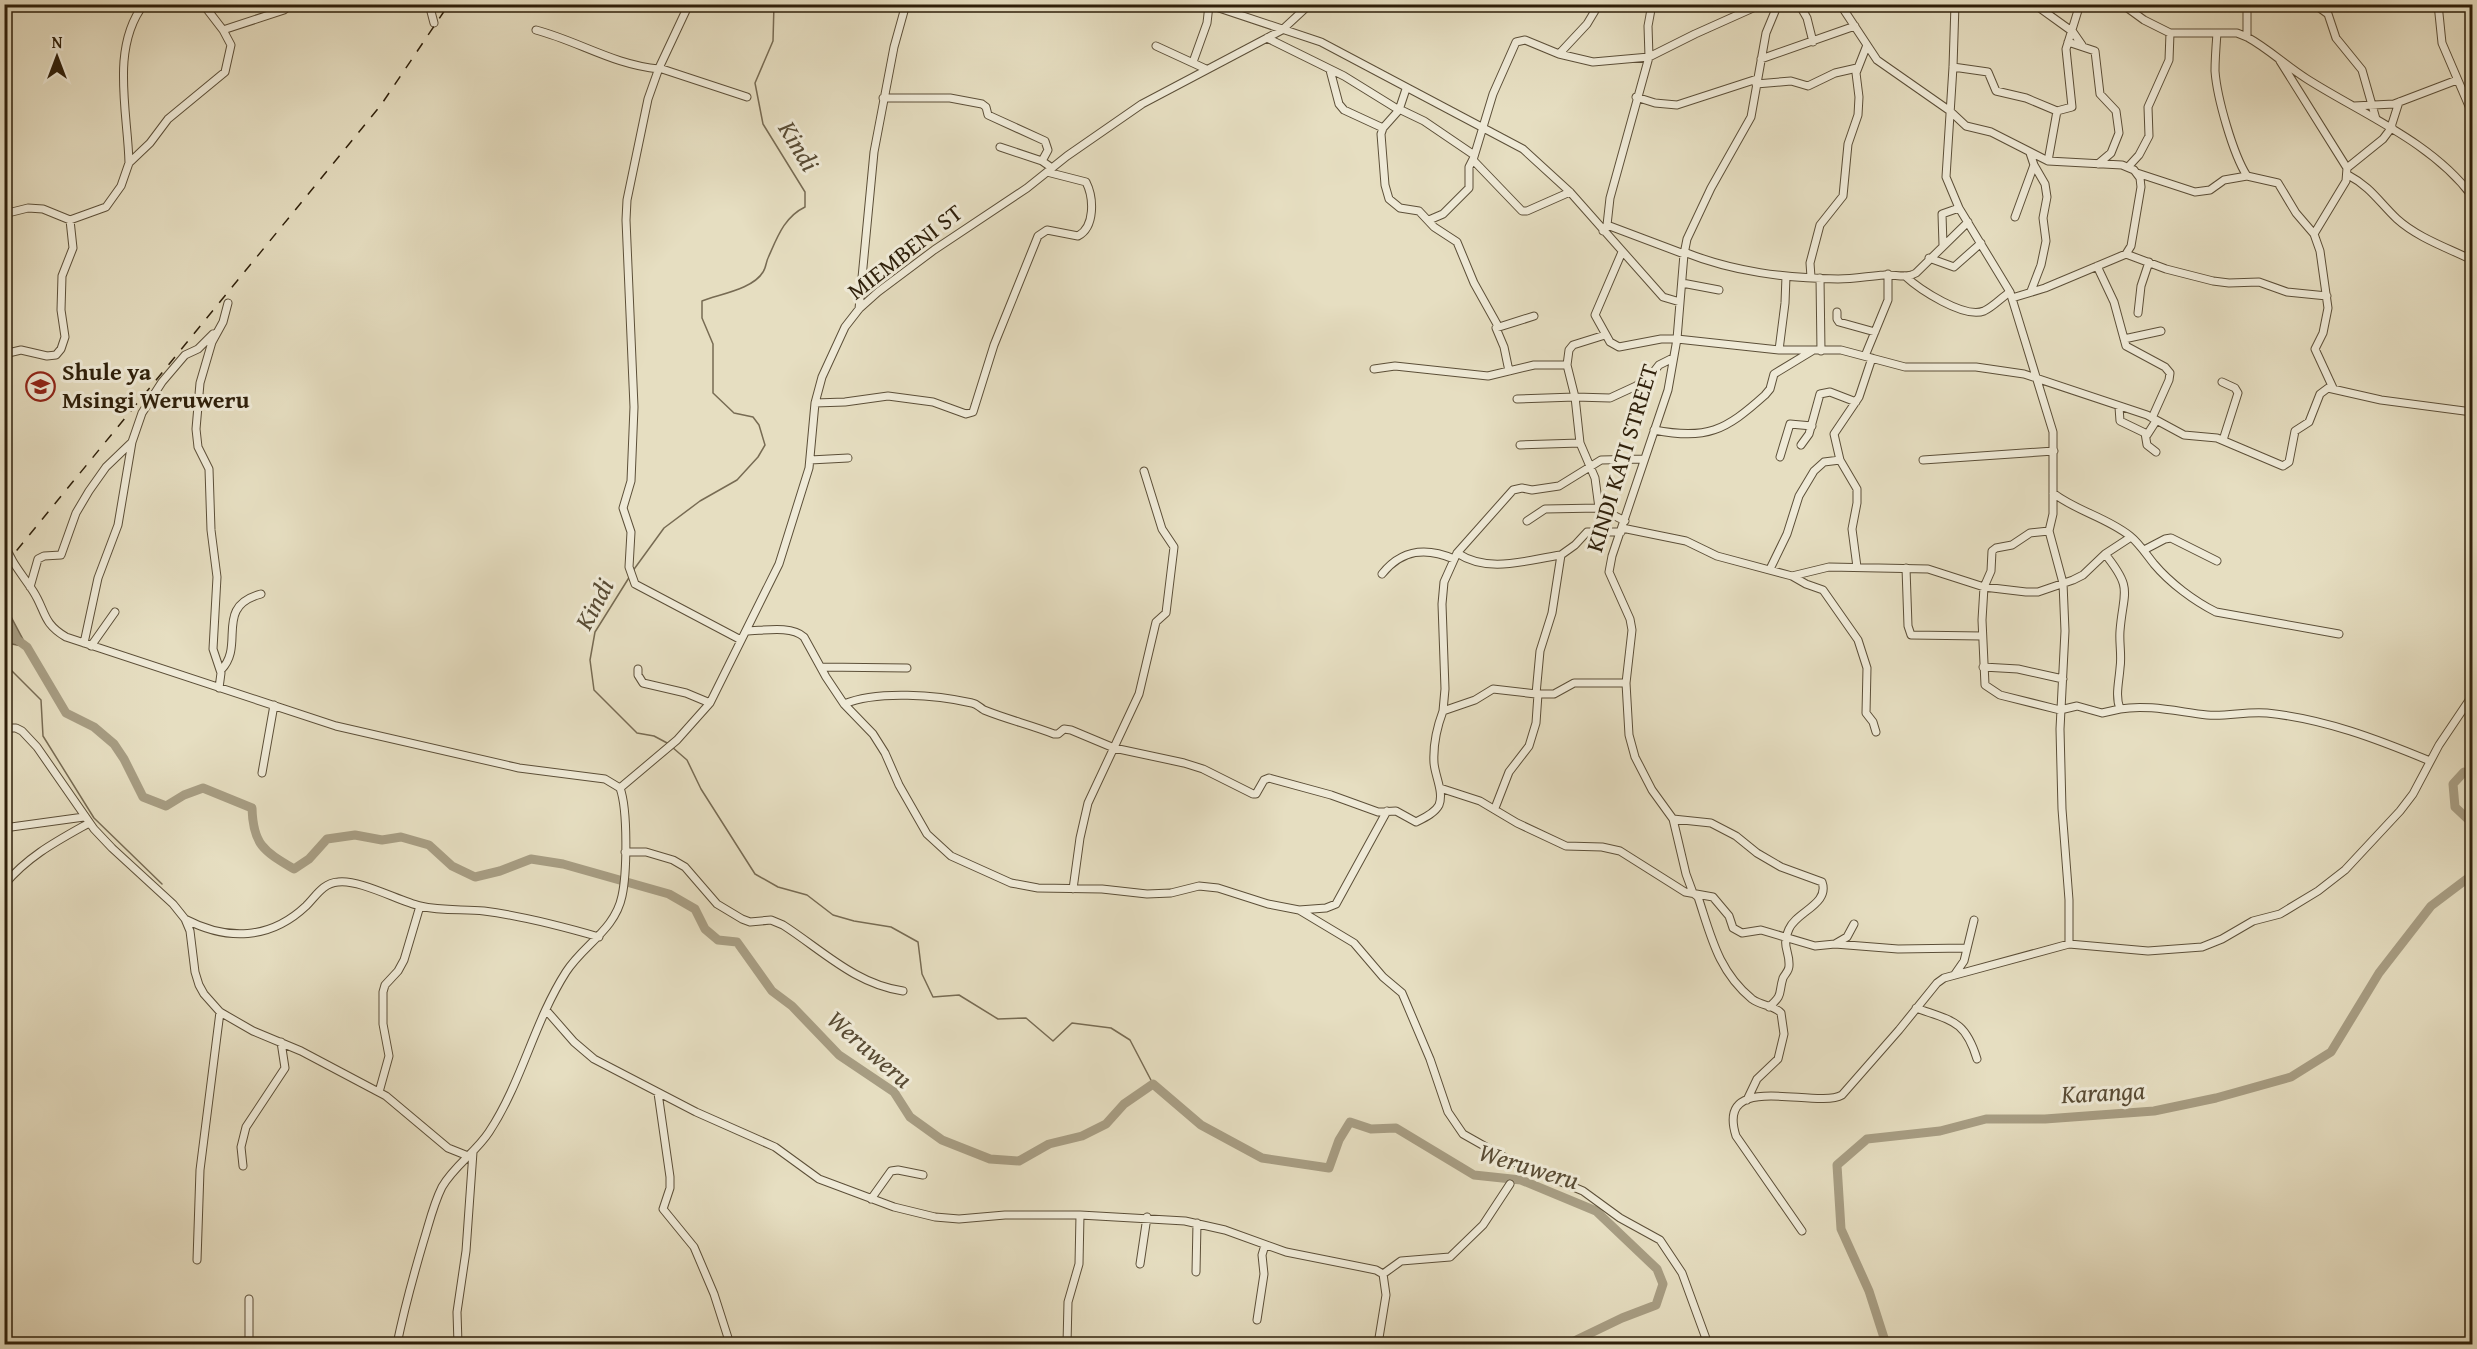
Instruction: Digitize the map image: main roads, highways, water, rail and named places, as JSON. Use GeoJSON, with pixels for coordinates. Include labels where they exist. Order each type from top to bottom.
{"type":"FeatureCollection","features":[{"type":"Feature","properties":{"kind":"waterway","name":"Kindi"},"geometry":{"type":"LineString","coordinates":[[632,572],[664,528],[700,501],[737,480],[758,457],[765,445],[759,425],[753,417],[734,413],[713,393],[713,344],[702,318],[702,301],[744,287],[758,278],[786,222],[805,207],[805,192],[763,124],[755,83],[773,41],[774,4]]}},
{"type":"Feature","properties":{"kind":"waterway","name":"Karanga"},"geometry":{"type":"LineString","coordinates":[[2469,4],[2472,38]]}},
{"type":"Feature","properties":{"kind":"waterway","name":"Kindi"},"geometry":{"type":"LineString","coordinates":[[630,576],[595,632],[590,660],[594,690],[637,733],[654,736],[669,744]]}},
{"type":"Feature","properties":{"kind":"waterway","name":"Weruweru"},"geometry":{"type":"LineString","coordinates":[[4,630],[27,647],[66,713],[94,727],[114,744],[143,797],[166,806],[184,795],[203,788],[252,808],[255,831],[262,846],[294,869],[309,859],[327,839],[355,835],[382,840],[401,837],[429,845],[452,866],[475,877],[500,871],[531,859],[563,864],[669,894],[695,909],[705,929],[718,940],[737,942],[772,991],[792,1006],[839,1055],[894,1092],[910,1117],[942,1140],[990,1159],[1019,1161],[1049,1144],[1082,1136],[1106,1124],[1124,1104],[1153,1084],[1201,1125],[1262,1158],[1329,1168],[1339,1140],[1350,1122],[1371,1129],[1396,1128],[1474,1175],[1521,1180],[1596,1211],[1657,1269],[1663,1284],[1656,1305],[1622,1318],[1568,1344]]}},
{"type":"Feature","properties":{"kind":"waterway"},"geometry":{"type":"LineString","coordinates":[[4,663],[41,700],[43,736],[94,818],[162,884]]}},
{"type":"Feature","properties":{"kind":"waterway","name":"Kindi"},"geometry":{"type":"LineString","coordinates":[[672,747],[687,760],[701,789],[755,874],[778,887],[807,895],[833,915],[891,927],[918,942],[922,974],[933,997],[959,995],[998,1019],[1026,1018],[1053,1041],[1072,1023],[1111,1028],[1130,1040],[1153,1084]]}},
{"type":"Feature","properties":{"kind":"waterway","name":"Karanga"},"geometry":{"type":"LineString","coordinates":[[2472,776],[2464,772],[2453,784],[2455,807],[2472,823]]}},
{"type":"Feature","properties":{"kind":"waterway","name":"Karanga"},"geometry":{"type":"LineString","coordinates":[[1886,1344],[1869,1291],[1841,1229],[1837,1165],[1867,1139],[1940,1131],[1986,1119],[2045,1119],[2154,1111],[2216,1098],[2291,1077],[2331,1052],[2379,973],[2431,906],[2472,875]]}},
{"type":"Feature","properties":{"kind":"railway"},"geometry":{"type":"LineString","coordinates":[[4,566],[381,105],[449,4]]}},
{"type":"Feature","properties":{"kind":"place","name":"Shule ya Msingi Weruweru"},"geometry":{"type":"Point","coordinates":[41,386]}}]}
